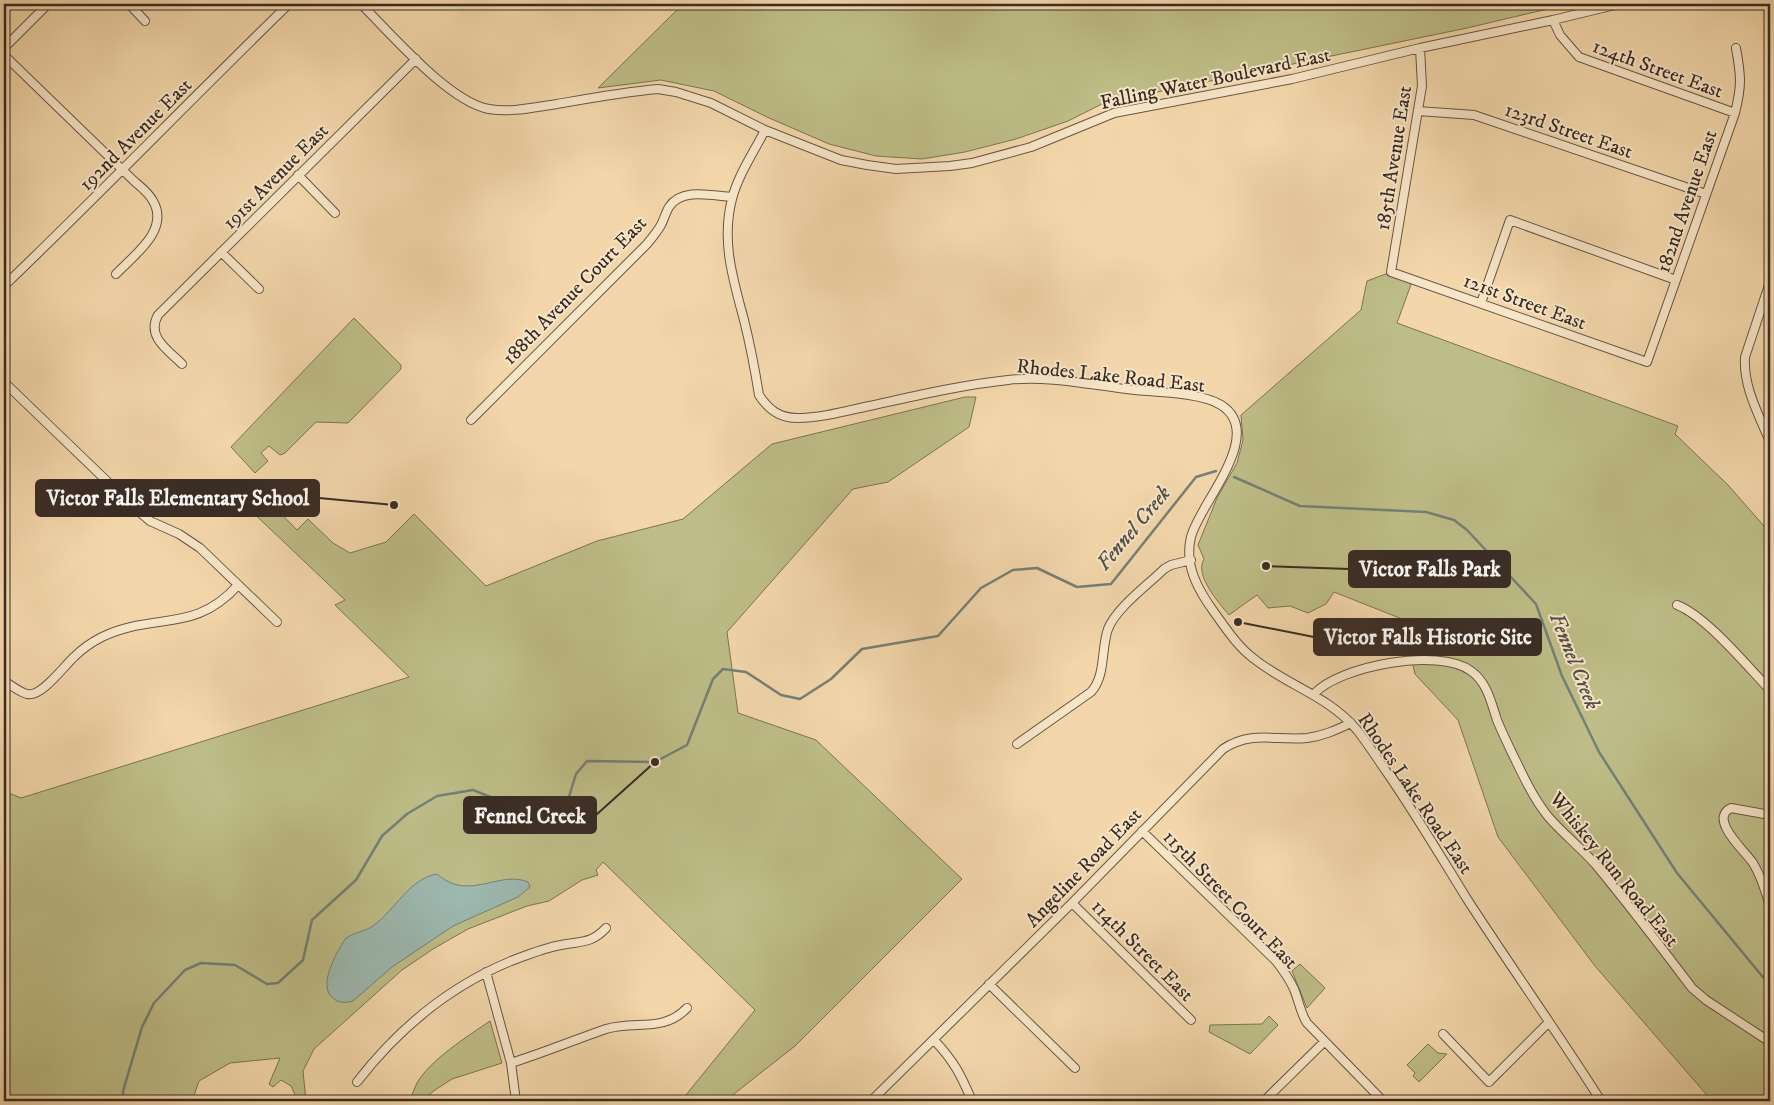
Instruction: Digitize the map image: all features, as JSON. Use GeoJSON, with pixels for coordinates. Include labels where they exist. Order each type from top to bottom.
{"type":"FeatureCollection","features":[{"type":"Feature","properties":{"kind":"street"},"geometry":{"type":"LineString","coordinates":[[4,48],[48,4]]}},
{"type":"Feature","properties":{"kind":"street"},"geometry":{"type":"LineString","coordinates":[[129,4],[146,21]]}},
{"type":"Feature","properties":{"kind":"street","name":"192nd Avenue East"},"geometry":{"type":"LineString","coordinates":[[4,286],[122,171],[288,4]]}},
{"type":"Feature","properties":{"kind":"street"},"geometry":{"type":"LineString","coordinates":[[362,4],[416,59],[457,95],[476,105],[489,109],[522,109],[658,89],[676,92],[711,103],[765,130]]}},
{"type":"Feature","properties":{"kind":"street","name":"Falling Water Boulevard East"},"geometry":{"type":"LineString","coordinates":[[765,130],[841,160],[867,165],[896,169],[972,163],[1032,147],[1114,113],[1292,79],[1420,48],[1619,4]]}},
{"type":"Feature","properties":{"kind":"street","name":"124th Street East"},"geometry":{"type":"LineString","coordinates":[[1553,20],[1560,35],[1579,57],[1735,113]]}},
{"type":"Feature","properties":{"kind":"street","name":"185th Avenue East"},"geometry":{"type":"LineString","coordinates":[[1391,272],[1422,86],[1420,48]]}},
{"type":"Feature","properties":{"kind":"street","name":"182nd Avenue East"},"geometry":{"type":"LineString","coordinates":[[1647,362],[1735,113],[1741,81],[1736,48]]}},
{"type":"Feature","properties":{"kind":"street"},"geometry":{"type":"LineString","coordinates":[[4,55],[122,171],[134,180],[153,201],[158,217],[155,230],[151,237],[116,274]]}},
{"type":"Feature","properties":{"kind":"street","name":"191st Avenue East"},"geometry":{"type":"LineString","coordinates":[[182,364],[157,339],[154,333],[154,322],[158,315],[416,59]]}},
{"type":"Feature","properties":{"kind":"street","name":"123rd Street East"},"geometry":{"type":"LineString","coordinates":[[1418,111],[1474,115],[1706,194]]}},
{"type":"Feature","properties":{"kind":"street","name":"Rhodes Lake Road East"},"geometry":{"type":"LineString","coordinates":[[765,130],[732,197],[727,222],[728,254],[759,395],[771,410],[780,416],[795,418],[813,416],[951,388],[1014,379],[1045,380],[1183,395],[1218,403],[1227,410],[1233,418],[1236,431],[1235,447],[1191,537],[1192,575],[1200,591],[1222,623],[1247,652],[1272,671],[1314,694],[1339,711],[1359,732],[1601,1101]]}},
{"type":"Feature","properties":{"kind":"street"},"geometry":{"type":"LineString","coordinates":[[298,176],[335,213]]}},
{"type":"Feature","properties":{"kind":"street","name":"188th Avenue Court East"},"geometry":{"type":"LineString","coordinates":[[471,420],[647,244],[657,232],[668,209],[675,201],[692,194],[732,197]]}},
{"type":"Feature","properties":{"kind":"street"},"geometry":{"type":"LineString","coordinates":[[1482,303],[1510,220],[1676,280]]}},
{"type":"Feature","properties":{"kind":"street"},"geometry":{"type":"LineString","coordinates":[[222,252],[259,289]]}},
{"type":"Feature","properties":{"kind":"street","name":"121st Street East"},"geometry":{"type":"LineString","coordinates":[[1391,272],[1647,362]]}},
{"type":"Feature","properties":{"kind":"street"},"geometry":{"type":"LineString","coordinates":[[1770,282],[1745,357],[1744,371],[1770,442]]}},
{"type":"Feature","properties":{"kind":"street"},"geometry":{"type":"LineString","coordinates":[[4,382],[138,511],[156,524],[195,544],[277,622]]}},
{"type":"Feature","properties":{"kind":"street"},"geometry":{"type":"LineString","coordinates":[[1017,744],[1091,692],[1098,680],[1106,639],[1114,618],[1164,569],[1171,565],[1191,560]]}},
{"type":"Feature","properties":{"kind":"street"},"geometry":{"type":"LineString","coordinates":[[4,681],[28,695],[35,694],[74,657],[99,639],[128,627],[173,621],[201,613],[224,599],[238,585]]}},
{"type":"Feature","properties":{"kind":"street"},"geometry":{"type":"LineString","coordinates":[[1677,605],[1691,612],[1706,625],[1770,690]]}},
{"type":"Feature","properties":{"kind":"street","name":"Whiskey Run Road East"},"geometry":{"type":"LineString","coordinates":[[1314,694],[1320,687],[1352,672],[1388,663],[1436,659],[1462,665],[1472,671],[1487,690],[1508,744],[1546,814],[1596,866],[1692,988],[1706,1000],[1770,1042]]}},
{"type":"Feature","properties":{"kind":"street","name":"Angeline Road East"},"geometry":{"type":"LineString","coordinates":[[871,1101],[1072,903],[1223,749],[1231,744],[1253,738],[1296,738],[1323,735],[1350,723]]}},
{"type":"Feature","properties":{"kind":"street"},"geometry":{"type":"LineString","coordinates":[[1770,815],[1731,808],[1725,812],[1723,817],[1727,829],[1753,863],[1770,907]]}},
{"type":"Feature","properties":{"kind":"street","name":"115th Street Court East"},"geometry":{"type":"LineString","coordinates":[[1142,831],[1276,961],[1287,975],[1294,990],[1301,1014],[1307,1023],[1384,1101]]}},
{"type":"Feature","properties":{"kind":"street","name":"114th Street East"},"geometry":{"type":"LineString","coordinates":[[1072,903],[1191,1020]]}},
{"type":"Feature","properties":{"kind":"street"},"geometry":{"type":"LineString","coordinates":[[357,1082],[406,1027],[443,998],[486,972],[535,952],[561,945],[588,942],[599,936],[606,928]]}},
{"type":"Feature","properties":{"kind":"street"},"geometry":{"type":"LineString","coordinates":[[486,972],[511,1063],[516,1101]]}},
{"type":"Feature","properties":{"kind":"street"},"geometry":{"type":"LineString","coordinates":[[989,984],[1075,1068]]}},
{"type":"Feature","properties":{"kind":"street"},"geometry":{"type":"LineString","coordinates":[[511,1063],[614,1027],[662,1023],[680,1015],[687,1008]]}},
{"type":"Feature","properties":{"kind":"street"},"geometry":{"type":"LineString","coordinates":[[1443,1034],[1489,1082],[1549,1022]]}},
{"type":"Feature","properties":{"kind":"street"},"geometry":{"type":"LineString","coordinates":[[934,1040],[948,1054],[956,1066],[972,1101]]}},
{"type":"Feature","properties":{"kind":"street"},"geometry":{"type":"LineString","coordinates":[[1264,1101],[1324,1042]]}},
{"type":"Feature","properties":{"kind":"shaded area"},"geometry":{"type":"Polygon","coordinates":[[[683,4],[1569,4],[1467,28],[1104,103],[1068,121],[1016,139],[965,152],[922,159],[876,156],[829,144],[714,91],[661,80],[598,88],[683,4]]]}},
{"type":"Feature","properties":{"kind":"shaded area"},"geometry":{"type":"Polygon","coordinates":[[[1391,272],[1413,279],[1397,323],[1678,426],[1675,434],[1728,485],[1770,533],[1770,1101],[1712,1101],[1595,966],[1498,837],[1458,720],[1415,674],[1402,619],[1334,592],[1326,604],[1308,613],[1290,606],[1268,608],[1257,595],[1229,615],[1205,581],[1202,573],[1204,559],[1198,545],[1217,498],[1237,463],[1243,440],[1241,415],[1361,310],[1367,281],[1391,272]]]}},
{"type":"Feature","properties":{"kind":"shaded area"},"geometry":{"type":"Polygon","coordinates":[[[354,318],[401,365],[401,369],[348,423],[316,422],[285,453],[280,455],[269,446],[261,453],[268,461],[255,473],[231,447],[354,318]]]}},
{"type":"Feature","properties":{"kind":"shaded area"},"geometry":{"type":"Polygon","coordinates":[[[965,397],[976,397],[969,427],[888,482],[853,489],[727,632],[738,713],[816,740],[962,879],[795,1046],[725,1101],[681,1101],[755,1010],[603,862],[596,870],[598,875],[582,880],[549,901],[527,906],[468,929],[402,970],[314,1049],[303,1071],[306,1101],[298,1101],[291,1086],[281,1080],[273,1087],[269,1084],[280,1058],[230,1063],[199,1081],[192,1101],[4,1101],[4,791],[21,798],[409,677],[335,605],[345,600],[246,506],[260,492],[297,530],[308,519],[333,543],[350,553],[386,542],[414,514],[486,586],[597,541],[683,519],[772,444],[965,397]]]}},
{"type":"Feature","properties":{"kind":"shaded area"},"geometry":{"type":"Polygon","coordinates":[[[1300,964],[1325,988],[1307,1008],[1292,971],[1300,964]]]}},
{"type":"Feature","properties":{"kind":"shaded area"},"geometry":{"type":"Polygon","coordinates":[[[1269,1016],[1278,1025],[1250,1054],[1209,1032],[1210,1025],[1262,1024],[1269,1016]]]}},
{"type":"Feature","properties":{"kind":"shaded area"},"geometry":{"type":"Polygon","coordinates":[[[490,1021],[502,1063],[452,1079],[421,1101],[410,1101],[417,1083],[423,1074],[440,1057],[490,1021]]]}},
{"type":"Feature","properties":{"kind":"shaded area"},"geometry":{"type":"Polygon","coordinates":[[[1428,1044],[1438,1053],[1447,1054],[1419,1082],[1413,1076],[1415,1073],[1407,1065],[1428,1044]]]}},
{"type":"Feature","properties":{"kind":"water"},"geometry":{"type":"Polygon","coordinates":[[[437,874],[449,882],[463,886],[510,879],[528,882],[530,887],[518,897],[453,926],[392,967],[353,1001],[343,1002],[334,999],[329,994],[327,978],[337,952],[345,939],[374,925],[411,888],[427,877],[437,874]]]}},
{"type":"Feature","properties":{"kind":"waterway","name":"Fennel Creek"},"geometry":{"type":"LineString","coordinates":[[123,1101],[123,1091],[142,1027],[154,1003],[185,970],[201,963],[235,965],[267,984],[278,983],[303,960],[312,920],[356,880],[382,836],[407,814],[437,796],[473,790],[503,802],[521,817],[553,823],[563,816],[576,774],[587,761],[655,762],[687,745],[713,679],[723,669],[746,672],[781,695],[800,699],[831,679],[862,649],[938,636],[981,588],[1013,570],[1037,568],[1077,587],[1111,584],[1196,477],[1216,471]]}},
{"type":"Feature","properties":{"kind":"waterway","name":"Fennel Creek"},"geometry":{"type":"LineString","coordinates":[[1234,477],[1300,506],[1426,512],[1454,520],[1467,530],[1536,604],[1562,676],[1599,752],[1677,873],[1770,984]]}},
{"type":"Feature","properties":{"kind":"place","name":"Victor Falls Elementary School"},"geometry":{"type":"Point","coordinates":[394,505]}},
{"type":"Feature","properties":{"kind":"place","name":"Victor Falls Park"},"geometry":{"type":"Point","coordinates":[1266,566]}},
{"type":"Feature","properties":{"kind":"place","name":"Victor Falls Historic Site"},"geometry":{"type":"Point","coordinates":[1238,622]}},
{"type":"Feature","properties":{"kind":"place","name":"Fennel Creek"},"geometry":{"type":"Point","coordinates":[655,762]}}]}
